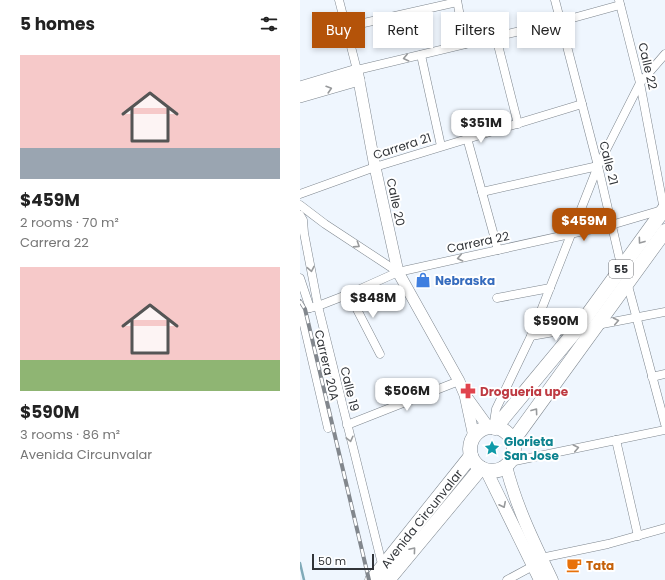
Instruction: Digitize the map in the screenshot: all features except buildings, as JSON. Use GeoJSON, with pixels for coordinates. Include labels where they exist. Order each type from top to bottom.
{"type":"FeatureCollection","features":[{"type":"Feature","properties":{"kind":"highway","name":"55"},"geometry":{"type":"LineString","coordinates":[[474,437],[478,432],[492,428],[578,328],[665,209]]}},
{"type":"Feature","properties":{"kind":"highway","name":"55"},"geometry":{"type":"LineString","coordinates":[[512,442],[665,232]]}},
{"type":"Feature","properties":{"kind":"highway"},"geometry":{"type":"LineString","coordinates":[[474,437],[470,450],[474,461],[484,469],[493,471],[500,470],[508,464],[513,455],[512,442],[506,433],[492,428]]}},
{"type":"Feature","properties":{"kind":"highway","name":"Avenida Circunvalar"},"geometry":{"type":"LineString","coordinates":[[386,574],[471,456]]}},
{"type":"Feature","properties":{"kind":"highway","name":"Avenida Circunvalar"},"geometry":{"type":"LineString","coordinates":[[372,580],[386,574],[484,469]]}},
{"type":"Feature","properties":{"kind":"main road"},"geometry":{"type":"LineString","coordinates":[[508,464],[512,489],[537,562],[540,580]]}},
{"type":"Feature","properties":{"kind":"main road"},"geometry":{"type":"LineString","coordinates":[[484,469],[537,562],[552,580]]}},
{"type":"Feature","properties":{"kind":"street","name":"Calle 20"},"geometry":{"type":"LineString","coordinates":[[339,0],[342,12]]}},
{"type":"Feature","properties":{"kind":"street","name":"Calle 21"},"geometry":{"type":"LineString","coordinates":[[556,0],[559,12]]}},
{"type":"Feature","properties":{"kind":"street"},"geometry":{"type":"LineString","coordinates":[[365,23],[457,1],[459,12]]}},
{"type":"Feature","properties":{"kind":"street"},"geometry":{"type":"LineString","coordinates":[[575,17],[620,2]]}},
{"type":"Feature","properties":{"kind":"street","name":"Calle 22"},"geometry":{"type":"LineString","coordinates":[[620,2],[640,83],[665,209]]}},
{"type":"Feature","properties":{"kind":"street","name":"Calle 20"},"geometry":{"type":"LineString","coordinates":[[351,48],[398,272],[459,381],[465,395],[474,437]]}},
{"type":"Feature","properties":{"kind":"street"},"geometry":{"type":"LineString","coordinates":[[300,97],[358,75],[421,55],[449,48]]}},
{"type":"Feature","properties":{"kind":"street"},"geometry":{"type":"LineString","coordinates":[[499,48],[518,124]]}},
{"type":"Feature","properties":{"kind":"street","name":"Calle 21"},"geometry":{"type":"LineString","coordinates":[[569,48],[598,166],[611,226],[665,424]]}},
{"type":"Feature","properties":{"kind":"street"},"geometry":{"type":"LineString","coordinates":[[492,428],[496,409],[531,336],[598,166],[640,83],[665,54]]}},
{"type":"Feature","properties":{"kind":"street"},"geometry":{"type":"LineString","coordinates":[[421,55],[441,146]]}},
{"type":"Feature","properties":{"kind":"street"},"geometry":{"type":"LineString","coordinates":[[300,87],[358,75]]}},
{"type":"Feature","properties":{"kind":"street","name":"Carrera 21"},"geometry":{"type":"LineString","coordinates":[[300,194],[375,167],[582,104]]}},
{"type":"Feature","properties":{"kind":"street"},"geometry":{"type":"LineString","coordinates":[[468,138],[498,250]]}},
{"type":"Feature","properties":{"kind":"street"},"geometry":{"type":"LineString","coordinates":[[482,192],[598,166]]}},
{"type":"Feature","properties":{"kind":"street"},"geometry":{"type":"LineString","coordinates":[[300,205],[324,224],[398,272]]}},
{"type":"Feature","properties":{"kind":"street","name":"Carrera 22"},"geometry":{"type":"LineString","coordinates":[[300,310],[314,307],[349,294],[398,272],[611,226],[665,209]]}},
{"type":"Feature","properties":{"kind":"street","name":"Calle 19"},"geometry":{"type":"LineString","coordinates":[[300,215],[303,220],[314,307],[386,574]]}},
{"type":"Feature","properties":{"kind":"street"},"geometry":{"type":"LineString","coordinates":[[300,248],[304,233]]}},
{"type":"Feature","properties":{"kind":"street"},"geometry":{"type":"LineString","coordinates":[[300,278],[314,307]]}},
{"type":"Feature","properties":{"kind":"street"},"geometry":{"type":"LineString","coordinates":[[497,298],[550,288]]}},
{"type":"Feature","properties":{"kind":"street"},"geometry":{"type":"LineString","coordinates":[[349,294],[380,354]]}},
{"type":"Feature","properties":{"kind":"street","name":"Carrera 20A"},"geometry":{"type":"LineString","coordinates":[[300,310],[328,428]]}},
{"type":"Feature","properties":{"kind":"street"},"geometry":{"type":"LineString","coordinates":[[597,325],[665,312]]}},
{"type":"Feature","properties":{"kind":"street"},"geometry":{"type":"LineString","coordinates":[[531,336],[578,328]]}},
{"type":"Feature","properties":{"kind":"street"},"geometry":{"type":"LineString","coordinates":[[652,377],[665,374]]}},
{"type":"Feature","properties":{"kind":"street"},"geometry":{"type":"LineString","coordinates":[[347,425],[459,381]]}},
{"type":"Feature","properties":{"kind":"street","name":"Calle 20"},"geometry":{"type":"LineString","coordinates":[[465,395],[492,428]]}},
{"type":"Feature","properties":{"kind":"street"},"geometry":{"type":"LineString","coordinates":[[508,464],[665,430]]}},
{"type":"Feature","properties":{"kind":"street"},"geometry":{"type":"LineString","coordinates":[[616,440],[638,536]]}},
{"type":"Feature","properties":{"kind":"street"},"geometry":{"type":"LineString","coordinates":[[507,580],[537,562],[665,528]]}},
{"type":"Feature","properties":{"kind":"waterway"},"geometry":{"type":"LineString","coordinates":[[300,563],[304,580]]}},
{"type":"Feature","properties":{"kind":"railway"},"geometry":{"type":"LineString","coordinates":[[300,301],[305,309],[369,580]]}},
{"type":"Feature","properties":{"kind":"place","name":"Nebraska"},"geometry":{"type":"Point","coordinates":[423,280]}},
{"type":"Feature","properties":{"kind":"place","name":"Drogueria upe"},"geometry":{"type":"Point","coordinates":[468,391]}},
{"type":"Feature","properties":{"kind":"place","name":"Glorieta San Jose"},"geometry":{"type":"Point","coordinates":[492,448]}},
{"type":"Feature","properties":{"kind":"place","name":"Tata"},"geometry":{"type":"Point","coordinates":[574,565]}}]}
